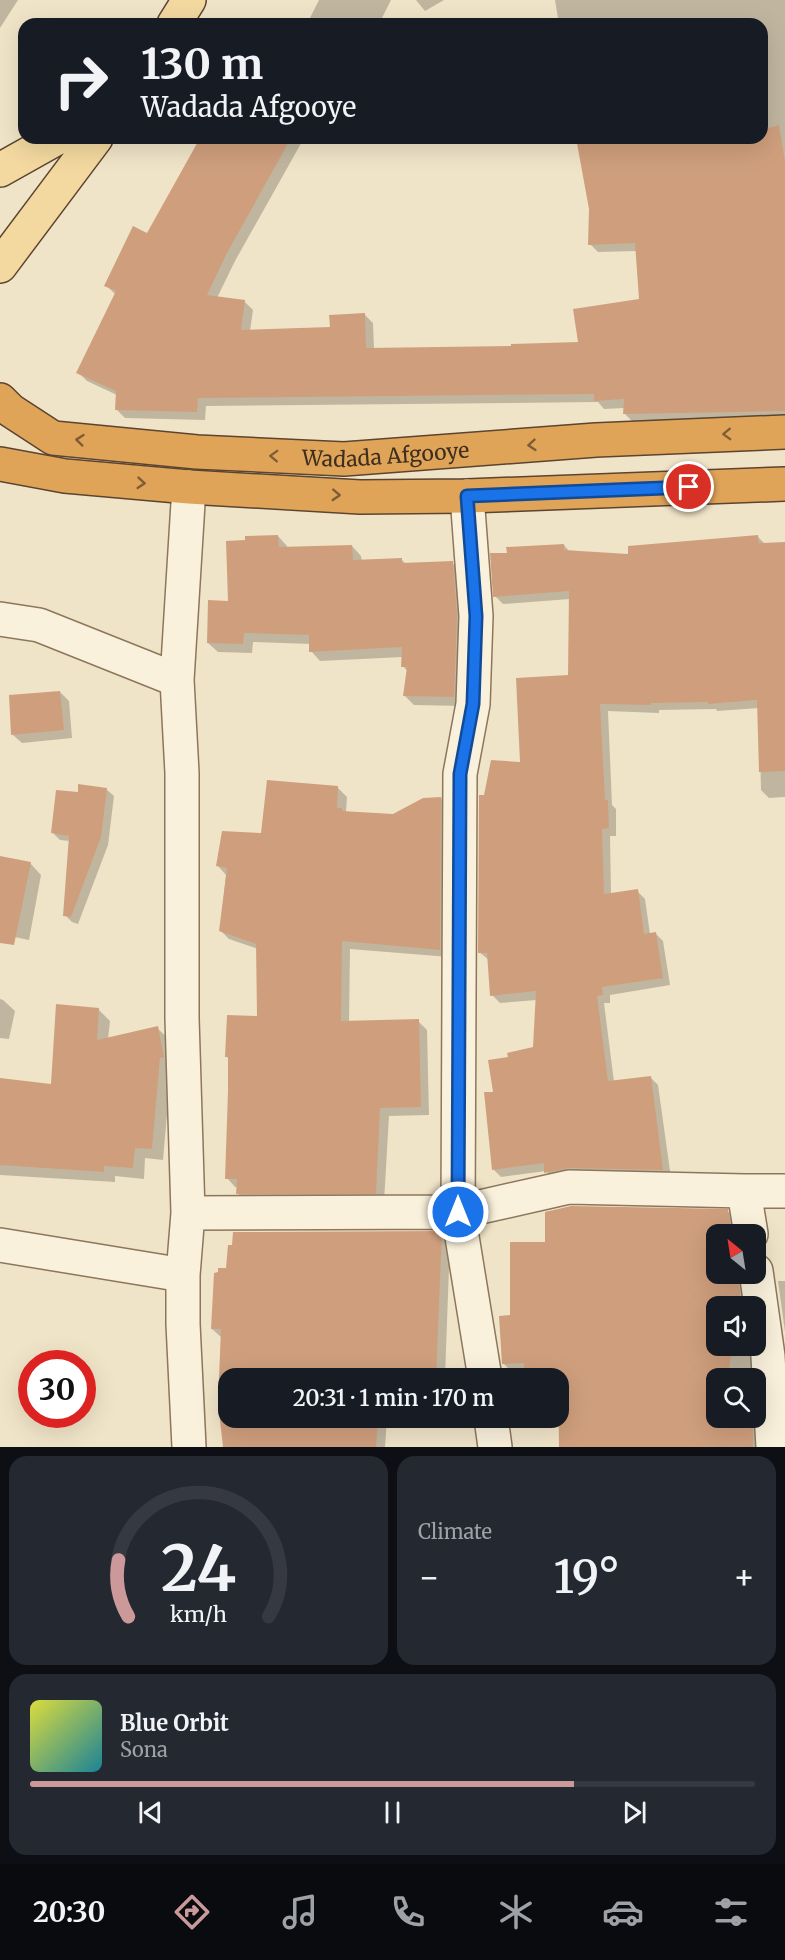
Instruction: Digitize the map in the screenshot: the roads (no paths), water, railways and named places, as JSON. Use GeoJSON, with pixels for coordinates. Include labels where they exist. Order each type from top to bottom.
{"type":"FeatureCollection","features":[{"type":"Feature","properties":{"kind":"highway","name":"Wadada Afgooye"},"geometry":{"type":"LineString","coordinates":[[0,400],[10,410],[53,438],[198,452],[344,459],[596,440],[785,432]]}},
{"type":"Feature","properties":{"kind":"highway","name":"Wadada Afgooye"},"geometry":{"type":"LineString","coordinates":[[0,464],[65,476],[189,488],[360,497],[467,496],[785,484]]}},
{"type":"Feature","properties":{"kind":"main road"},"geometry":{"type":"LineString","coordinates":[[178,18],[189,0]]}},
{"type":"Feature","properties":{"kind":"main road"},"geometry":{"type":"LineString","coordinates":[[0,170],[46,144]]}},
{"type":"Feature","properties":{"kind":"main road"},"geometry":{"type":"LineString","coordinates":[[0,266],[92,144]]}},
{"type":"Feature","properties":{"kind":"street"},"geometry":{"type":"LineString","coordinates":[[189,488],[177,680],[182,773],[182,1018],[188,1213],[183,1275],[183,1324],[189,1447]]}},
{"type":"Feature","properties":{"kind":"street"},"geometry":{"type":"LineString","coordinates":[[467,496],[476,616],[473,704],[460,774],[458,1212],[483,1368]]}},
{"type":"Feature","properties":{"kind":"street"},"geometry":{"type":"LineString","coordinates":[[0,619],[39,625],[177,680]]}},
{"type":"Feature","properties":{"kind":"street"},"geometry":{"type":"LineString","coordinates":[[188,1213],[458,1212],[569,1186],[785,1191]]}},
{"type":"Feature","properties":{"kind":"street"},"geometry":{"type":"LineString","coordinates":[[744,1191],[749,1224]]}},
{"type":"Feature","properties":{"kind":"street"},"geometry":{"type":"LineString","coordinates":[[0,1245],[183,1275]]}},
{"type":"Feature","properties":{"kind":"street"},"geometry":{"type":"LineString","coordinates":[[758,1284],[768,1356],[772,1447]]}},
{"type":"Feature","properties":{"kind":"street"},"geometry":{"type":"LineString","coordinates":[[492,1428],[495,1447]]}}]}
